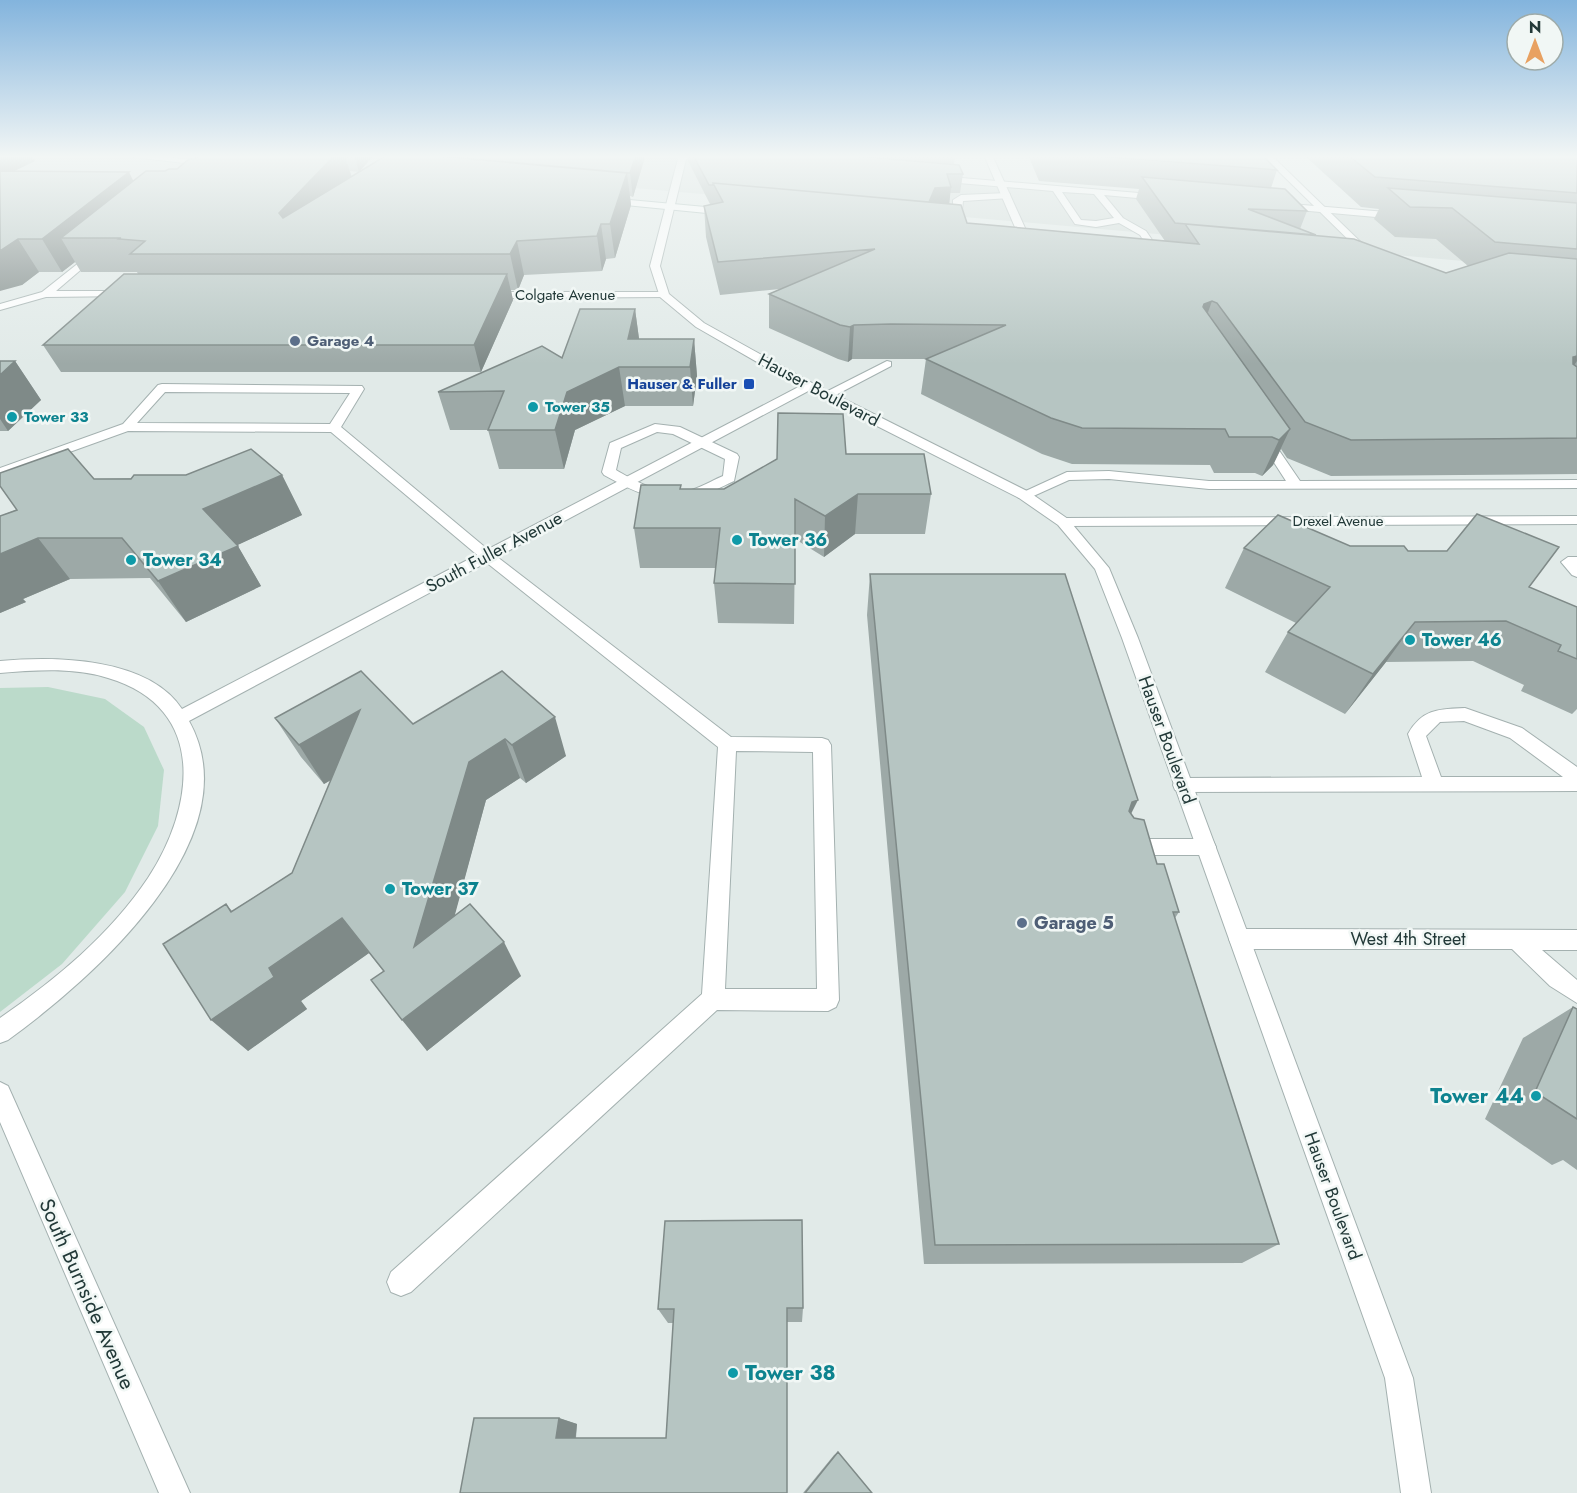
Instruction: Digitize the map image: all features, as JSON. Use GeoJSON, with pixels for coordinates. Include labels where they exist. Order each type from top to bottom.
{"type":"FeatureCollection","features":[{"type":"Feature","properties":{"kind":"street"},"geometry":{"type":"LineString","coordinates":[[664,295],[655,266],[665,225]]}},
{"type":"Feature","properties":{"kind":"street"},"geometry":{"type":"LineString","coordinates":[[1019,225],[1025,239]]}},
{"type":"Feature","properties":{"kind":"street"},"geometry":{"type":"LineString","coordinates":[[1128,225],[1143,233],[1154,250]]}},
{"type":"Feature","properties":{"kind":"street"},"geometry":{"type":"LineString","coordinates":[[1338,225],[1380,265]]}},
{"type":"Feature","properties":{"kind":"street"},"geometry":{"type":"LineString","coordinates":[[1014,238],[1037,240]]}},
{"type":"Feature","properties":{"kind":"street"},"geometry":{"type":"LineString","coordinates":[[46,294],[106,243]]}},
{"type":"Feature","properties":{"kind":"street"},"geometry":{"type":"LineString","coordinates":[[1142,249],[1165,251]]}},
{"type":"Feature","properties":{"kind":"street"},"geometry":{"type":"LineString","coordinates":[[0,307],[46,294],[142,294]]}},
{"type":"Feature","properties":{"kind":"street","name":"Colgate Avenue"},"geometry":{"type":"LineString","coordinates":[[475,295],[664,295]]}},
{"type":"Feature","properties":{"kind":"street","name":"Hauser Boulevard"},"geometry":{"type":"LineString","coordinates":[[664,295],[700,326],[808,386],[1023,495],[1063,522],[1102,568],[1130,638],[1399,1378],[1416,1493]]}},
{"type":"Feature","properties":{"kind":"street"},"geometry":{"type":"LineString","coordinates":[[826,395],[887,363]]}},
{"type":"Feature","properties":{"kind":"street","name":"South Fuller Avenue"},"geometry":{"type":"LineString","coordinates":[[180,718],[808,386]]}},
{"type":"Feature","properties":{"kind":"street"},"geometry":{"type":"LineString","coordinates":[[127,427],[162,388],[358,389],[334,428]]}},
{"type":"Feature","properties":{"kind":"street"},"geometry":{"type":"LineString","coordinates":[[0,473],[127,427],[334,428],[487,556],[727,744],[822,745],[828,1000],[712,999],[401,1282]]}},
{"type":"Feature","properties":{"kind":"street"},"geometry":{"type":"LineString","coordinates":[[1257,427],[1295,484]]}},
{"type":"Feature","properties":{"kind":"street"},"geometry":{"type":"LineString","coordinates":[[655,428],[676,430],[732,457],[729,478],[688,496],[656,494],[626,482],[609,471],[615,446],[655,428]]}},
{"type":"Feature","properties":{"kind":"street"},"geometry":{"type":"LineString","coordinates":[[1023,495],[1067,476],[1109,474],[1209,485],[1577,484]]}},
{"type":"Feature","properties":{"kind":"street","name":"Drexel Avenue"},"geometry":{"type":"LineString","coordinates":[[1063,522],[1577,520]]}},
{"type":"Feature","properties":{"kind":"street"},"geometry":{"type":"LineString","coordinates":[[1577,562],[1568,562],[1577,572]]}},
{"type":"Feature","properties":{"kind":"street"},"geometry":{"type":"LineString","coordinates":[[0,667],[58,664],[118,674],[143,685],[165,700],[180,718],[192,744],[196,774],[191,807],[178,844],[155,885],[123,927],[89,962],[49,997],[0,1032]]}},
{"type":"Feature","properties":{"kind":"street"},"geometry":{"type":"LineString","coordinates":[[1429,784],[1417,734],[1435,716],[1466,714],[1516,733],[1577,777]]}},
{"type":"Feature","properties":{"kind":"street"},"geometry":{"type":"LineString","coordinates":[[712,999],[727,744]]}},
{"type":"Feature","properties":{"kind":"street"},"geometry":{"type":"LineString","coordinates":[[1182,785],[1577,784]]}},
{"type":"Feature","properties":{"kind":"street"},"geometry":{"type":"LineString","coordinates":[[1122,848],[1206,848]]}},
{"type":"Feature","properties":{"kind":"street","name":"West 4th Street"},"geometry":{"type":"LineString","coordinates":[[1240,939],[1577,940]]}},
{"type":"Feature","properties":{"kind":"street"},"geometry":{"type":"LineString","coordinates":[[1517,940],[1558,979],[1577,993]]}},
{"type":"Feature","properties":{"kind":"street","name":"South Burnside Avenue"},"geometry":{"type":"LineString","coordinates":[[0,1094],[175,1493]]}},
{"type":"Feature","properties":{"kind":"shaded area"},"geometry":{"type":"Polygon","coordinates":[[[1051,225],[1522,225],[1577,229],[1577,271],[1051,225]]]}},
{"type":"Feature","properties":{"kind":"green space"},"geometry":{"type":"Polygon","coordinates":[[[48,687],[105,699],[144,727],[164,770],[158,826],[125,892],[62,964],[0,1012],[0,688],[48,687]]]}},
{"type":"Feature","properties":{"kind":"building"},"geometry":{"type":"Polygon","coordinates":[[[0,225],[61,225],[42,239],[18,239],[0,251],[0,225]]]}},
{"type":"Feature","properties":{"kind":"building"},"geometry":{"type":"Polygon","coordinates":[[[78,225],[601,225],[597,236],[517,241],[510,254],[130,254],[145,241],[119,239],[121,238],[61,238],[78,225]]]}},
{"type":"Feature","properties":{"kind":"building"},"geometry":{"type":"Polygon","coordinates":[[[709,225],[985,225],[1199,244],[1185,225],[1193,225],[1354,239],[1446,273],[1509,253],[1577,259],[1577,356],[1573,357],[1573,364],[1577,367],[1577,438],[1351,440],[1305,422],[1217,303],[1212,301],[1204,304],[1203,307],[1290,429],[1279,440],[1272,437],[1229,437],[1225,429],[1082,428],[1051,418],[926,359],[1006,325],[891,324],[850,327],[840,325],[769,294],[875,249],[718,262],[709,225]]]}},
{"type":"Feature","properties":{"kind":"building"},"geometry":{"type":"Polygon","coordinates":[[[1195,225],[1289,225],[1316,235],[1195,225]]]}},
{"type":"Feature","properties":{"kind":"building"},"geometry":{"type":"Polygon","coordinates":[[[1473,225],[1577,225],[1577,249],[1495,242],[1473,225]]]}},
{"type":"Feature","properties":{"kind":"building"},"geometry":{"type":"Polygon","coordinates":[[[124,274],[507,274],[474,345],[43,345],[124,274]]]}},
{"type":"Feature","properties":{"kind":"building"},"geometry":{"type":"Polygon","coordinates":[[[580,309],[635,309],[628,339],[694,339],[690,367],[619,367],[567,392],[555,430],[488,430],[504,391],[438,392],[542,346],[562,358],[580,309]]]}},
{"type":"Feature","properties":{"kind":"building"},"geometry":{"type":"Polygon","coordinates":[[[0,361],[15,361],[0,375],[0,361]]]}},
{"type":"Feature","properties":{"kind":"building"},"geometry":{"type":"Polygon","coordinates":[[[778,413],[843,414],[846,454],[924,454],[931,494],[858,494],[825,516],[795,499],[795,584],[714,583],[720,528],[634,528],[641,485],[681,485],[680,489],[724,489],[777,459],[778,413]]]}},
{"type":"Feature","properties":{"kind":"building"},"geometry":{"type":"Polygon","coordinates":[[[68,449],[94,479],[131,479],[134,475],[186,475],[251,449],[282,475],[203,509],[238,546],[158,581],[122,538],[38,538],[0,554],[0,516],[17,510],[0,486],[0,473],[68,449]]]}},
{"type":"Feature","properties":{"kind":"building"},"geometry":{"type":"Polygon","coordinates":[[[1477,514],[1559,547],[1529,587],[1577,607],[1577,659],[1558,651],[1561,645],[1506,621],[1415,622],[1373,674],[1288,632],[1330,587],[1244,548],[1278,515],[1350,546],[1404,546],[1408,551],[1447,551],[1477,514]]]}},
{"type":"Feature","properties":{"kind":"building","name":"Garage 5"},"geometry":{"type":"Polygon","coordinates":[[[870,574],[1065,574],[1138,800],[1132,802],[1129,811],[1134,818],[1144,820],[1157,864],[1164,864],[1179,912],[1173,912],[1279,1244],[935,1245],[870,574]]]}},
{"type":"Feature","properties":{"kind":"building"},"geometry":{"type":"Polygon","coordinates":[[[361,671],[413,724],[502,671],[555,717],[512,745],[505,739],[469,762],[414,947],[470,904],[504,942],[402,1020],[371,980],[384,971],[342,918],[269,968],[274,977],[211,1020],[163,944],[226,904],[231,912],[292,873],[360,710],[299,745],[275,718],[361,671]]]}},
{"type":"Feature","properties":{"kind":"building"},"geometry":{"type":"Polygon","coordinates":[[[1573,1007],[1577,1009],[1577,1119],[1535,1092],[1573,1007]]]}},
{"type":"Feature","properties":{"kind":"building","name":"Tower 38"},"geometry":{"type":"Polygon","coordinates":[[[802,1220],[803,1308],[787,1308],[787,1493],[460,1493],[474,1418],[559,1418],[556,1438],[666,1438],[674,1309],[658,1309],[665,1221],[802,1220]]]}},
{"type":"Feature","properties":{"kind":"building"},"geometry":{"type":"Polygon","coordinates":[[[838,1452],[872,1493],[805,1493],[838,1452]]]}},
{"type":"Feature","properties":{"kind":"place","name":"Garage 4"},"geometry":{"type":"Point","coordinates":[295,341]}},
{"type":"Feature","properties":{"kind":"place","name":"Hauser & Fuller"},"geometry":{"type":"Point","coordinates":[749,384]}},
{"type":"Feature","properties":{"kind":"place","name":"Tower 35"},"geometry":{"type":"Point","coordinates":[533,407]}},
{"type":"Feature","properties":{"kind":"place","name":"Tower 33"},"geometry":{"type":"Point","coordinates":[12,417]}},
{"type":"Feature","properties":{"kind":"place","name":"Tower 36"},"geometry":{"type":"Point","coordinates":[737,540]}},
{"type":"Feature","properties":{"kind":"place","name":"Tower 34"},"geometry":{"type":"Point","coordinates":[131,560]}},
{"type":"Feature","properties":{"kind":"place","name":"Tower 46"},"geometry":{"type":"Point","coordinates":[1410,640]}},
{"type":"Feature","properties":{"kind":"place","name":"Tower 37"},"geometry":{"type":"Point","coordinates":[390,889]}},
{"type":"Feature","properties":{"kind":"place","name":"Garage 5"},"geometry":{"type":"Point","coordinates":[1022,923]}},
{"type":"Feature","properties":{"kind":"place","name":"Tower 44"},"geometry":{"type":"Point","coordinates":[1536,1096]}},
{"type":"Feature","properties":{"kind":"place","name":"Tower 38"},"geometry":{"type":"Point","coordinates":[733,1373]}}]}
